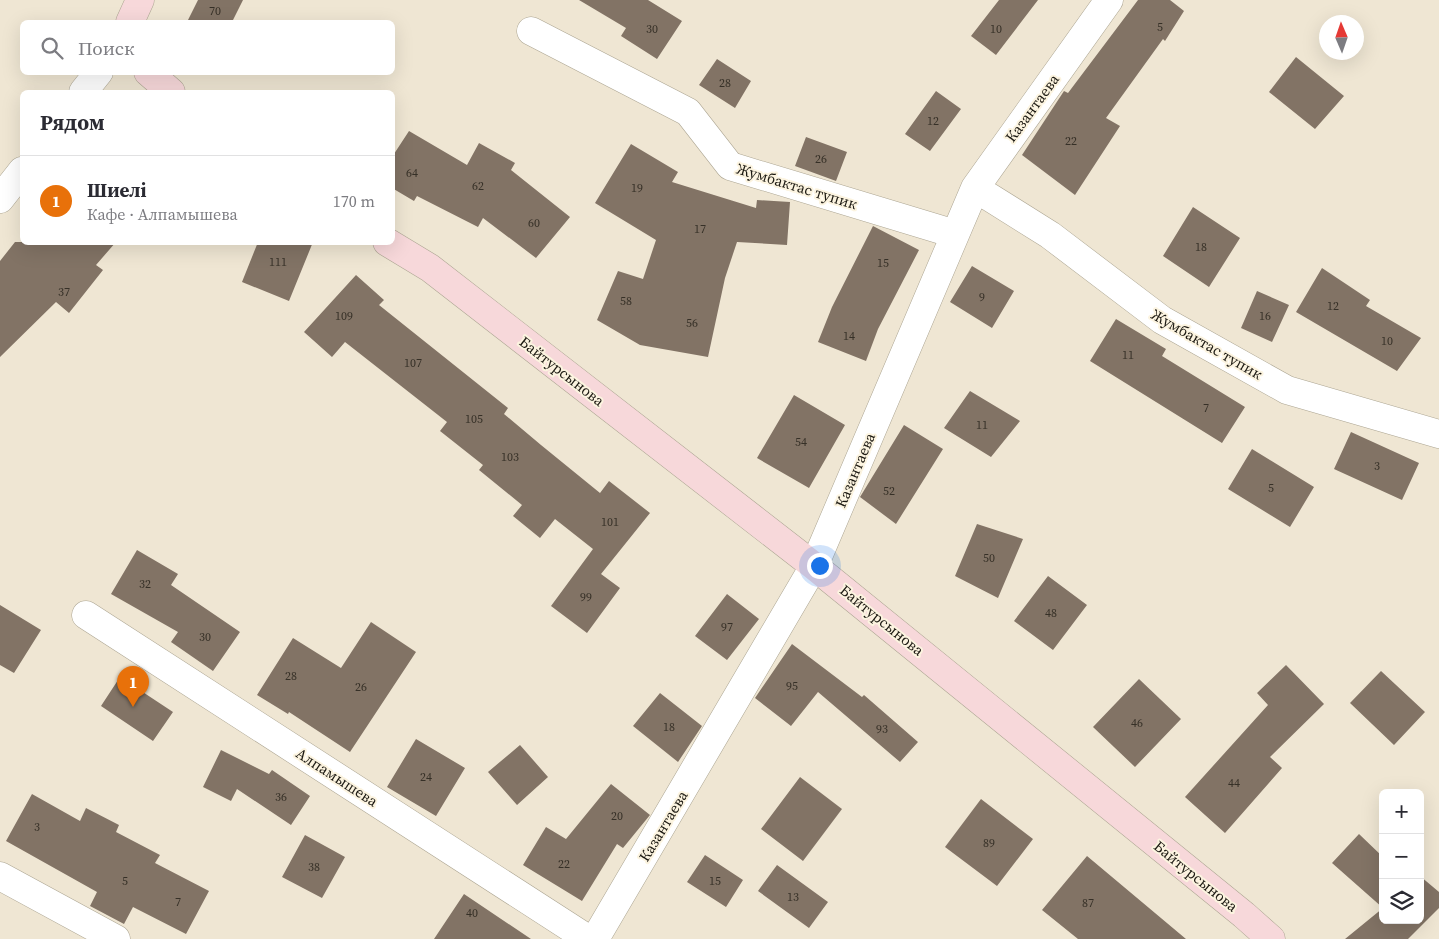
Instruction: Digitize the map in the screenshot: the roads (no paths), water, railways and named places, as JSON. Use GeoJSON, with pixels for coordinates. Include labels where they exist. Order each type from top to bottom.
{"type":"FeatureCollection","features":[{"type":"Feature","properties":{"kind":"main road"},"geometry":{"type":"LineString","coordinates":[[131,20],[140,0]]}},
{"type":"Feature","properties":{"kind":"main road"},"geometry":{"type":"LineString","coordinates":[[151,75],[169,90]]}},
{"type":"Feature","properties":{"kind":"main road","name":"Байтурсынова"},"geometry":{"type":"LineString","coordinates":[[392,245],[430,268],[814,566],[1236,908],[1271,939]]}},
{"type":"Feature","properties":{"kind":"street","name":"Казантаева"},"geometry":{"type":"LineString","coordinates":[[595,939],[814,566],[975,188],[1109,0]]}},
{"type":"Feature","properties":{"kind":"street","name":"Жумбактас тупик"},"geometry":{"type":"LineString","coordinates":[[531,31],[688,112],[730,166],[955,234]]}},
{"type":"Feature","properties":{"kind":"street"},"geometry":{"type":"LineString","coordinates":[[85,90],[97,75]]}},
{"type":"Feature","properties":{"kind":"street"},"geometry":{"type":"LineString","coordinates":[[1,198],[20,173]]}},
{"type":"Feature","properties":{"kind":"street","name":"Жумбактас тупик"},"geometry":{"type":"LineString","coordinates":[[975,188],[1050,235],[1162,320],[1287,390],[1439,434]]}},
{"type":"Feature","properties":{"kind":"street","name":"Алпамышева"},"geometry":{"type":"LineString","coordinates":[[86,615],[588,939]]}},
{"type":"Feature","properties":{"kind":"street"},"geometry":{"type":"LineString","coordinates":[[0,876],[116,939]]}},
{"type":"Feature","properties":{"kind":"place","name":"Шиелі"},"geometry":{"type":"Point","coordinates":[133,707]}}]}
